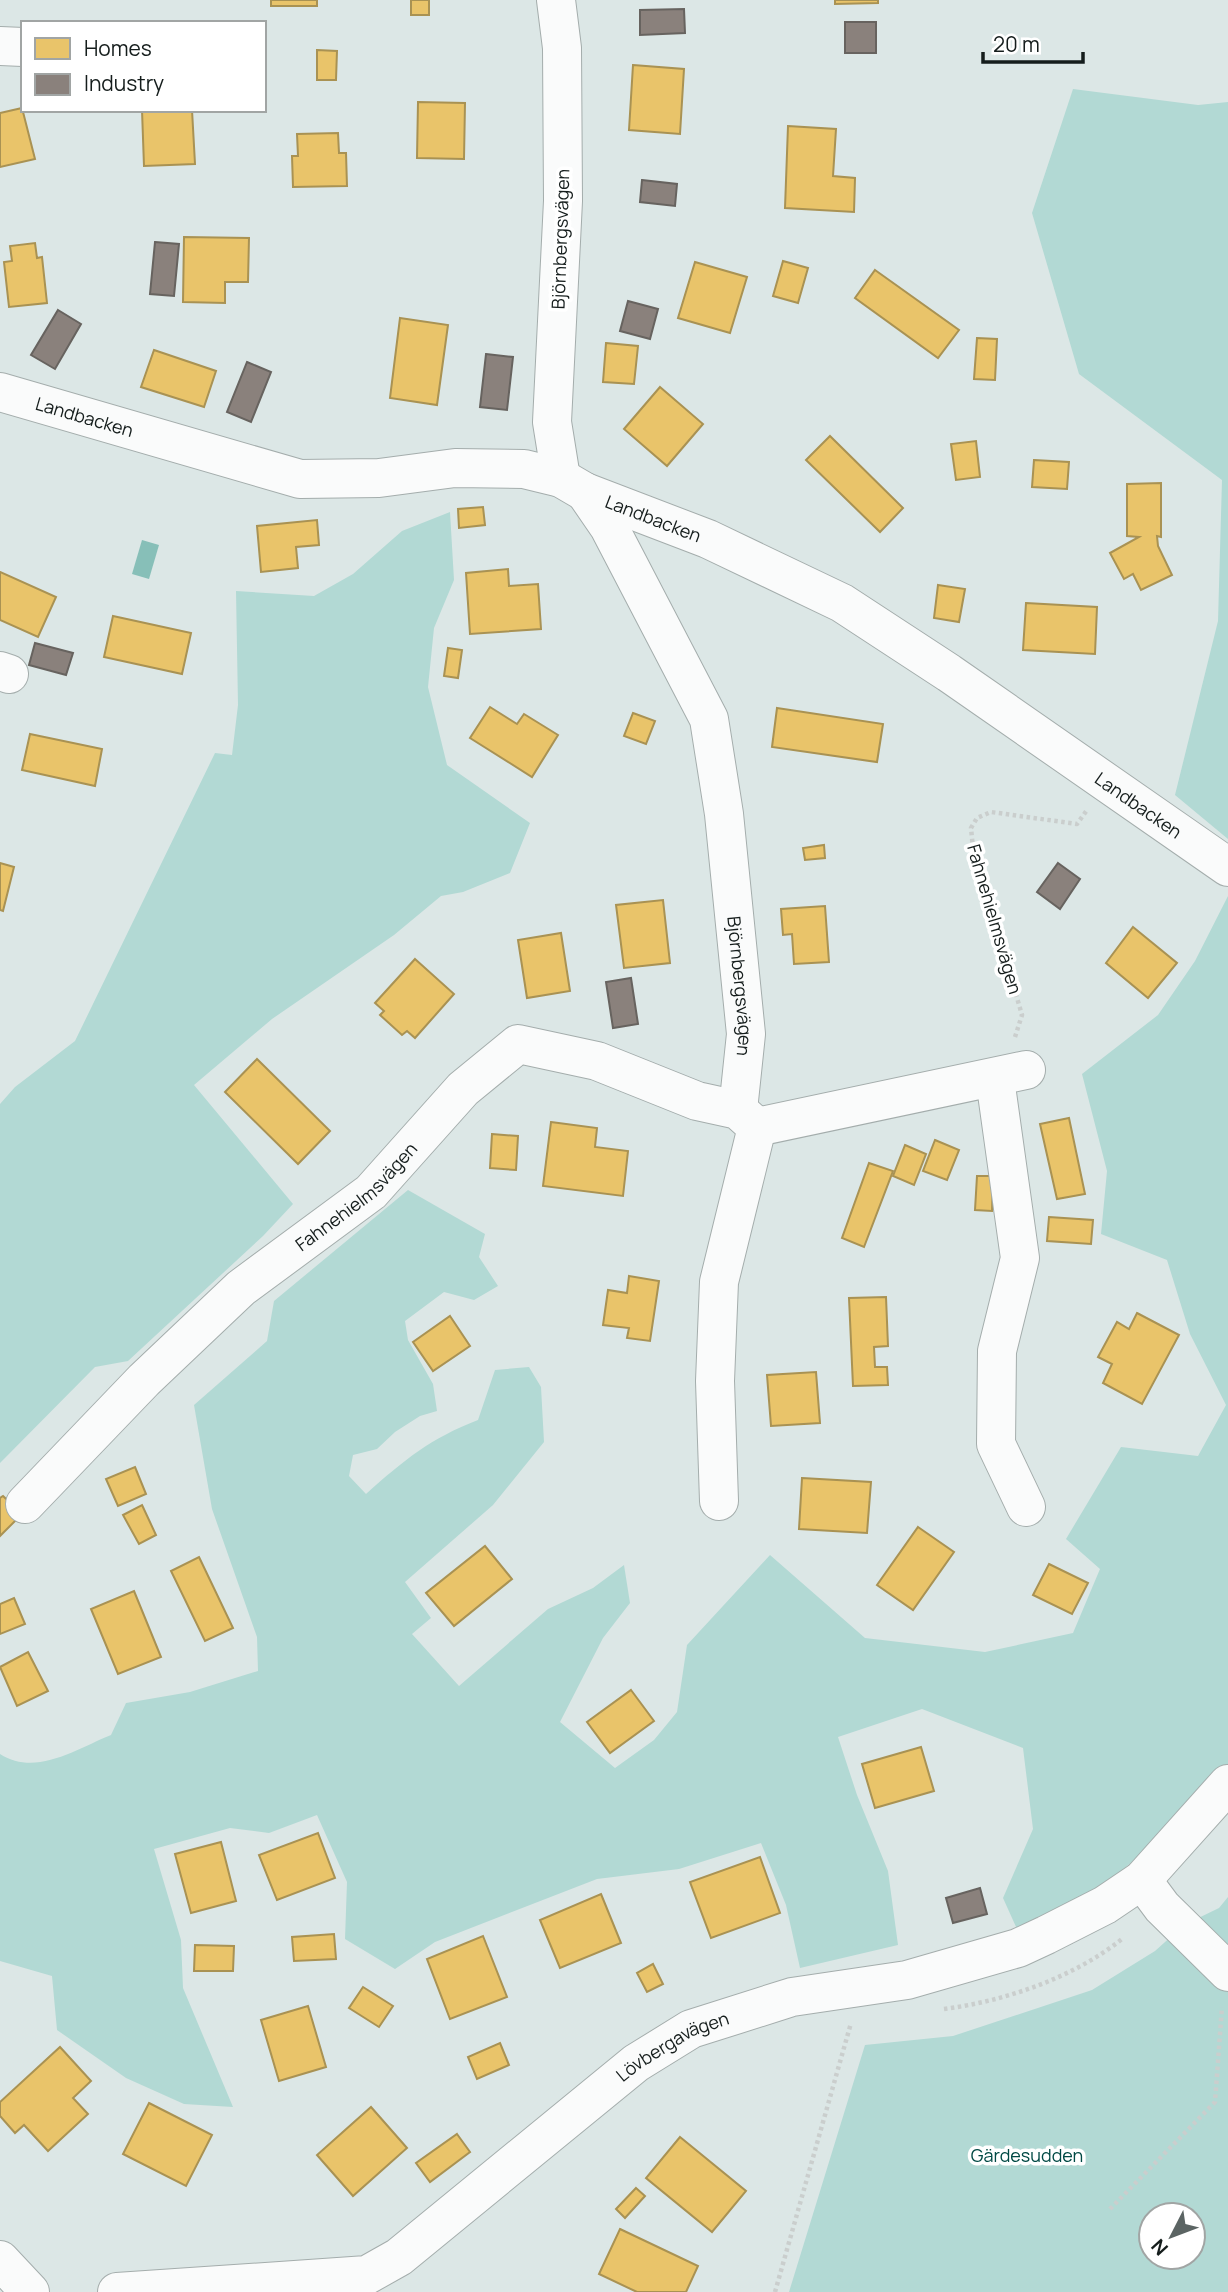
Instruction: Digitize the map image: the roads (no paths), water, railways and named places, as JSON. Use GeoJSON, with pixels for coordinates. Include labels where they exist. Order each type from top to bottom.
{"type":"FeatureCollection","features":[{"type":"Feature","properties":{"kind":"street","name":"Björnbergsvägen"},"geometry":{"type":"LineString","coordinates":[[556,0],[562,48],[563,201],[552,422],[573,485],[609,527],[709,719],[724,814],[746,1034],[748,1118],[719,1282],[715,1381],[719,1501]]}},
{"type":"Feature","properties":{"kind":"street"},"geometry":{"type":"LineString","coordinates":[[0,46],[21,47]]}},
{"type":"Feature","properties":{"kind":"street","name":"Landbacken"},"geometry":{"type":"LineString","coordinates":[[0,391],[300,479],[379,478],[455,468],[523,469],[573,485],[708,539],[842,603],[1228,867]]}},
{"type":"Feature","properties":{"kind":"street","name":"Fahnehielmsvägen"},"geometry":{"type":"LineString","coordinates":[[26,1504],[144,1380],[241,1288],[371,1192],[463,1089],[518,1044],[597,1061],[697,1101],[748,1118],[1010,1075],[1020,1258],[997,1351],[996,1444],[1026,1507]]}},
{"type":"Feature","properties":{"kind":"street","name":"Lövbergavägen"},"geometry":{"type":"LineString","coordinates":[[117,2292],[368,2275],[399,2257],[636,2063],[691,2029],[792,1997],[907,1980],[1017,1948],[1105,1905],[1152,1893],[1228,1784]]}},
{"type":"Feature","properties":{"kind":"street"},"geometry":{"type":"LineString","coordinates":[[1152,1893],[1227,1972]]}},
{"type":"Feature","properties":{"kind":"street"},"geometry":{"type":"LineString","coordinates":[[0,2260],[30,2292]]}},
{"type":"Feature","properties":{"kind":"park label","name":"Gärdesudden"},"geometry":{"type":"Point","coordinates":[1027,2155]}}]}
